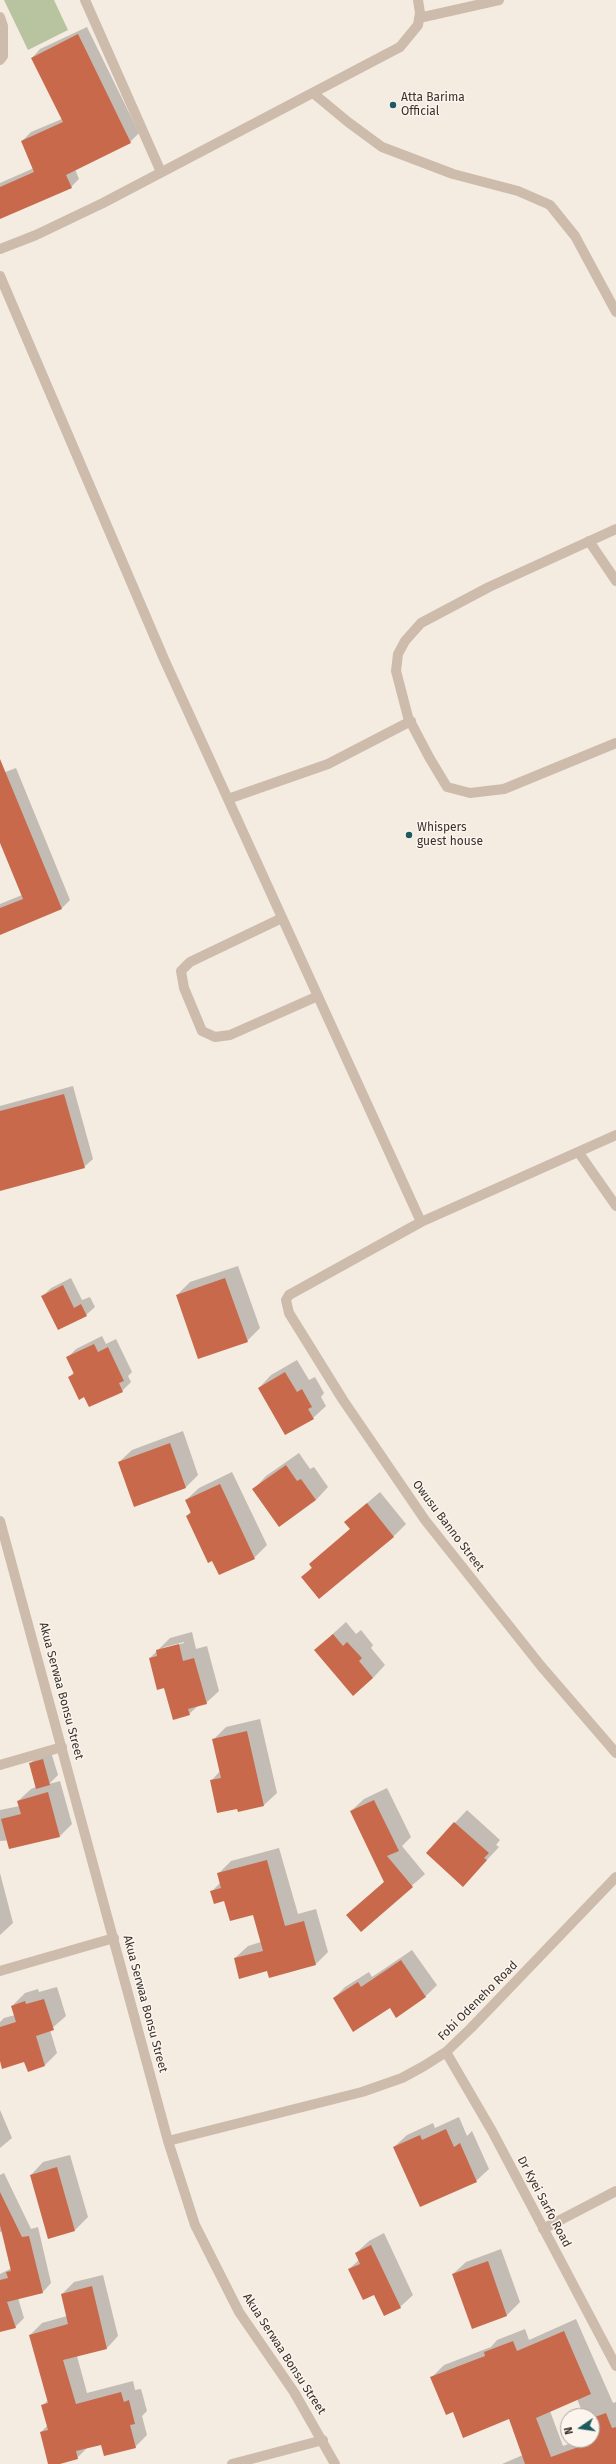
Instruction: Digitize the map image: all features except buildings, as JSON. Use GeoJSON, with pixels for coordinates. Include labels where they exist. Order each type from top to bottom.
{"type":"FeatureCollection","features":[{"type":"Feature","properties":{"kind":"street"},"geometry":{"type":"LineString","coordinates":[[85,0],[161,172]]}},
{"type":"Feature","properties":{"kind":"street"},"geometry":{"type":"LineString","coordinates":[[0,249],[96,206],[400,47],[412,34],[419,18],[418,0]]}},
{"type":"Feature","properties":{"kind":"street"},"geometry":{"type":"LineString","coordinates":[[419,18],[499,0]]}},
{"type":"Feature","properties":{"kind":"street"},"geometry":{"type":"LineString","coordinates":[[0,17],[3,26],[3,56],[0,60]]}},
{"type":"Feature","properties":{"kind":"street"},"geometry":{"type":"LineString","coordinates":[[313,93],[348,122],[382,147],[453,174],[518,191],[550,205],[575,236],[616,312]]}},
{"type":"Feature","properties":{"kind":"street"},"geometry":{"type":"LineString","coordinates":[[0,276],[164,659],[422,1222],[579,1154],[616,1135]]}},
{"type":"Feature","properties":{"kind":"street"},"geometry":{"type":"LineString","coordinates":[[616,529],[489,587],[421,623],[405,641],[398,654],[396,671],[410,721],[447,787],[470,793],[504,789],[616,743]]}},
{"type":"Feature","properties":{"kind":"street"},"geometry":{"type":"LineString","coordinates":[[589,541],[616,581]]}},
{"type":"Feature","properties":{"kind":"street"},"geometry":{"type":"LineString","coordinates":[[228,799],[328,764],[410,721]]}},
{"type":"Feature","properties":{"kind":"street"},"geometry":{"type":"LineString","coordinates":[[282,918],[190,962],[181,971],[184,988],[202,1030],[215,1037],[230,1035],[318,996]]}},
{"type":"Feature","properties":{"kind":"street"},"geometry":{"type":"LineString","coordinates":[[579,1154],[616,1206]]}},
{"type":"Feature","properties":{"kind":"street","name":"Owusu Banno Street"},"geometry":{"type":"LineString","coordinates":[[422,1222],[287,1298],[286,1307],[339,1394],[425,1520],[541,1666],[616,1753]]}},
{"type":"Feature","properties":{"kind":"street","name":"Akua Serwaa Bonsu Street"},"geometry":{"type":"LineString","coordinates":[[0,1521],[168,2141],[195,2225],[239,2312],[323,2440],[335,2464]]}},
{"type":"Feature","properties":{"kind":"street"},"geometry":{"type":"LineString","coordinates":[[0,1765],[62,1747]]}},
{"type":"Feature","properties":{"kind":"street","name":"Fobi Odeneho Road"},"geometry":{"type":"LineString","coordinates":[[168,2141],[369,2090],[402,2078],[446,2052],[616,1877]]}},
{"type":"Feature","properties":{"kind":"street"},"geometry":{"type":"LineString","coordinates":[[0,1971],[114,1938]]}},
{"type":"Feature","properties":{"kind":"street","name":"Dr Kyei Sarfo Road"},"geometry":{"type":"LineString","coordinates":[[446,2052],[492,2131],[616,2366]]}},
{"type":"Feature","properties":{"kind":"street"},"geometry":{"type":"LineString","coordinates":[[543,2229],[616,2191]]}},
{"type":"Feature","properties":{"kind":"street"},"geometry":{"type":"LineString","coordinates":[[232,2464],[323,2440]]}},
{"type":"Feature","properties":{"kind":"green space"},"geometry":{"type":"Polygon","coordinates":[[[4,0],[54,0],[68,30],[28,50],[4,0]]]}},
{"type":"Feature","properties":{"kind":"place","name":"Atta Barima Official"},"geometry":{"type":"Point","coordinates":[393,105]}},
{"type":"Feature","properties":{"kind":"place","name":"Whispers guest house"},"geometry":{"type":"Point","coordinates":[409,835]}}]}
